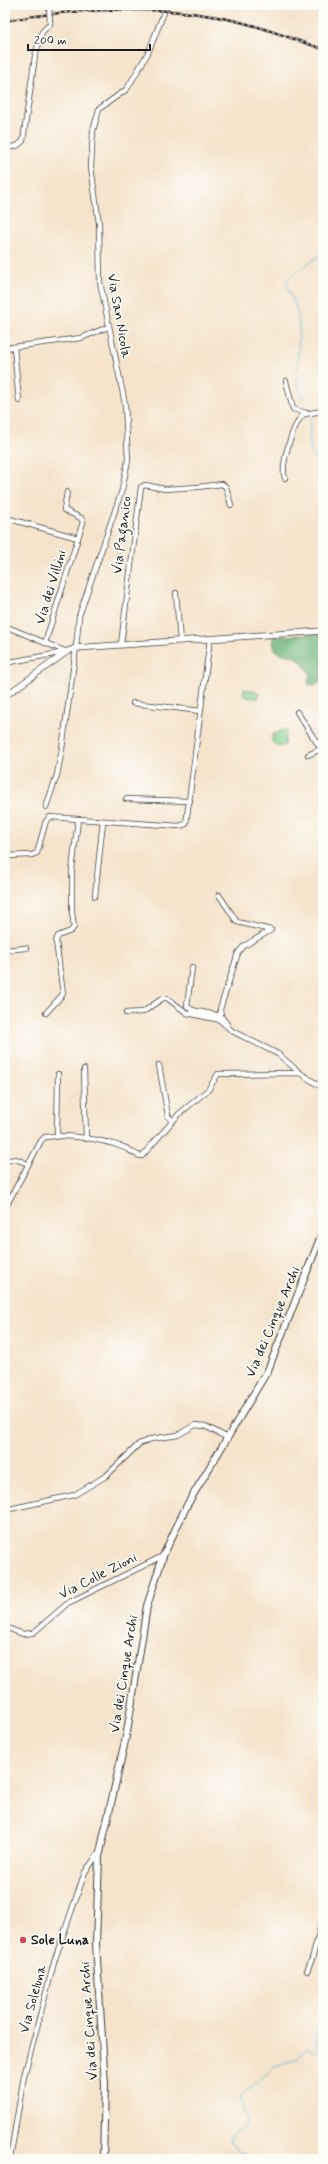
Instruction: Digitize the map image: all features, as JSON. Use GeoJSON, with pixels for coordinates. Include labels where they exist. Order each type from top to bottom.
{"type":"FeatureCollection","features":[{"type":"Feature","properties":{"kind":"main road","name":"Via dei Cinque Archi"},"geometry":{"type":"LineString","coordinates":[[103,2159],[105,2085],[96,1940],[99,1853],[127,1732],[146,1610],[162,1556],[190,1499],[228,1438],[269,1367],[323,1231]]}},
{"type":"Feature","properties":{"kind":"street","name":"Via San Nicola"},"geometry":{"type":"LineString","coordinates":[[76,648],[80,613],[121,493],[128,463],[125,404],[108,328],[100,276],[99,217],[91,169],[94,126],[100,108],[127,89],[153,43],[167,5]]}},
{"type":"Feature","properties":{"kind":"street"},"geometry":{"type":"LineString","coordinates":[[5,148],[17,146],[23,141],[34,58],[42,32],[50,24],[49,6]]}},
{"type":"Feature","properties":{"kind":"street"},"geometry":{"type":"LineString","coordinates":[[5,348],[81,338],[108,328]]}},
{"type":"Feature","properties":{"kind":"street"},"geometry":{"type":"LineString","coordinates":[[14,347],[19,401]]}},
{"type":"Feature","properties":{"kind":"street"},"geometry":{"type":"LineString","coordinates":[[286,382],[293,409],[306,413]]}},
{"type":"Feature","properties":{"kind":"street"},"geometry":{"type":"LineString","coordinates":[[285,478],[284,471],[292,432],[299,419],[306,413],[323,410]]}},
{"type":"Feature","properties":{"kind":"street","name":"Via Paganico"},"geometry":{"type":"LineString","coordinates":[[121,644],[141,488],[145,485],[165,489],[198,488],[222,484],[225,486],[232,505]]}},
{"type":"Feature","properties":{"kind":"street","name":"Via dei Villini"},"geometry":{"type":"LineString","coordinates":[[45,643],[83,520],[64,510],[67,492]]}},
{"type":"Feature","properties":{"kind":"street","name":"Via dei Villini"},"geometry":{"type":"LineString","coordinates":[[6,518],[78,538]]}},
{"type":"Feature","properties":{"kind":"street"},"geometry":{"type":"LineString","coordinates":[[176,593],[180,641]]}},
{"type":"Feature","properties":{"kind":"street"},"geometry":{"type":"LineString","coordinates":[[5,626],[67,652]]}},
{"type":"Feature","properties":{"kind":"street"},"geometry":{"type":"LineString","coordinates":[[5,696],[67,652],[76,648],[323,631]]}},
{"type":"Feature","properties":{"kind":"street"},"geometry":{"type":"LineString","coordinates":[[5,856],[36,853],[40,848],[46,821],[49,818],[184,826],[187,821],[190,801],[210,639]]}},
{"type":"Feature","properties":{"kind":"street"},"geometry":{"type":"LineString","coordinates":[[46,808],[61,756],[76,648]]}},
{"type":"Feature","properties":{"kind":"street"},"geometry":{"type":"LineString","coordinates":[[5,662],[67,652]]}},
{"type":"Feature","properties":{"kind":"street"},"geometry":{"type":"LineString","coordinates":[[133,703],[201,711]]}},
{"type":"Feature","properties":{"kind":"street"},"geometry":{"type":"LineString","coordinates":[[297,712],[322,748],[308,755]]}},
{"type":"Feature","properties":{"kind":"street"},"geometry":{"type":"LineString","coordinates":[[126,799],[156,798],[190,801]]}},
{"type":"Feature","properties":{"kind":"street"},"geometry":{"type":"LineString","coordinates":[[46,1013],[63,993],[56,941],[58,936],[71,931],[74,927],[72,912],[72,866],[78,820]]}},
{"type":"Feature","properties":{"kind":"street"},"geometry":{"type":"LineString","coordinates":[[95,896],[103,822]]}},
{"type":"Feature","properties":{"kind":"street"},"geometry":{"type":"LineString","coordinates":[[219,895],[231,916],[237,922],[271,930],[244,946],[238,953],[220,1009],[221,1016],[237,1034]]}},
{"type":"Feature","properties":{"kind":"street"},"geometry":{"type":"LineString","coordinates":[[5,950],[26,948]]}},
{"type":"Feature","properties":{"kind":"street"},"geometry":{"type":"LineString","coordinates":[[192,967],[187,1006],[192,1010],[221,1016]]}},
{"type":"Feature","properties":{"kind":"street"},"geometry":{"type":"LineString","coordinates":[[126,1013],[143,1012],[163,998],[166,998],[187,1013],[218,1020],[237,1034],[275,1052],[300,1073],[323,1088]]}},
{"type":"Feature","properties":{"kind":"street"},"geometry":{"type":"LineString","coordinates":[[159,1065],[167,1112],[169,1118],[173,1121]]}},
{"type":"Feature","properties":{"kind":"street"},"geometry":{"type":"LineString","coordinates":[[84,1069],[86,1139]]}},
{"type":"Feature","properties":{"kind":"street"},"geometry":{"type":"LineString","coordinates":[[5,1208],[42,1139],[47,1137],[57,1137],[86,1139],[123,1147],[136,1155],[142,1156],[173,1121],[208,1090],[218,1074],[300,1073]]}},
{"type":"Feature","properties":{"kind":"street"},"geometry":{"type":"LineString","coordinates":[[57,1137],[58,1074]]}},
{"type":"Feature","properties":{"kind":"street"},"geometry":{"type":"LineString","coordinates":[[5,1161],[16,1159],[28,1164]]}},
{"type":"Feature","properties":{"kind":"street"},"geometry":{"type":"LineString","coordinates":[[5,1510],[76,1494],[106,1476],[134,1447],[148,1440],[178,1435],[199,1424],[228,1438]]}},
{"type":"Feature","properties":{"kind":"street","name":"Via Colle Zioni"},"geometry":{"type":"LineString","coordinates":[[5,1627],[23,1634],[33,1633],[68,1603],[162,1556]]}},
{"type":"Feature","properties":{"kind":"street","name":"Via Soleluna"},"geometry":{"type":"LineString","coordinates":[[10,2159],[24,2076],[52,1968],[85,1872],[99,1853]]}},
{"type":"Feature","properties":{"kind":"street"},"geometry":{"type":"LineString","coordinates":[[307,1971],[312,1959],[323,1918]]}},
{"type":"Feature","properties":{"kind":"shaded area"},"geometry":{"type":"Polygon","coordinates":[[[58,661],[71,675],[69,689],[51,686],[41,673],[58,661]]]}},
{"type":"Feature","properties":{"kind":"green space"},"geometry":{"type":"Polygon","coordinates":[[[323,633],[323,681],[313,685],[308,684],[310,673],[297,658],[277,651],[273,644],[273,637],[323,633]]]}},
{"type":"Feature","properties":{"kind":"green space"},"geometry":{"type":"Polygon","coordinates":[[[244,689],[259,692],[258,699],[243,696],[244,689]]]}},
{"type":"Feature","properties":{"kind":"green space"},"geometry":{"type":"Polygon","coordinates":[[[286,729],[285,745],[277,747],[272,742],[272,735],[286,729]]]}},
{"type":"Feature","properties":{"kind":"waterway"},"geometry":{"type":"LineString","coordinates":[[309,411],[297,383],[299,325],[297,310],[286,283],[290,277],[323,253]]}},
{"type":"Feature","properties":{"kind":"waterway"},"geometry":{"type":"LineString","coordinates":[[310,416],[311,449],[313,455],[323,465]]}},
{"type":"Feature","properties":{"kind":"waterway"},"geometry":{"type":"LineString","coordinates":[[256,2159],[239,2152],[230,2142],[231,2134],[243,2128],[246,2124],[246,2116],[240,2099],[241,2095],[275,2067],[298,2058],[307,2047],[312,2051],[316,2051],[318,2047],[316,2033],[318,2027],[323,2021]]}},
{"type":"Feature","properties":{"kind":"railway"},"geometry":{"type":"LineString","coordinates":[[5,21],[58,13],[87,11],[145,10],[174,12],[227,19],[263,28],[323,49]]}},
{"type":"Feature","properties":{"kind":"place","name":"Sole Luna"},"geometry":{"type":"Point","coordinates":[23,1940]}}]}
